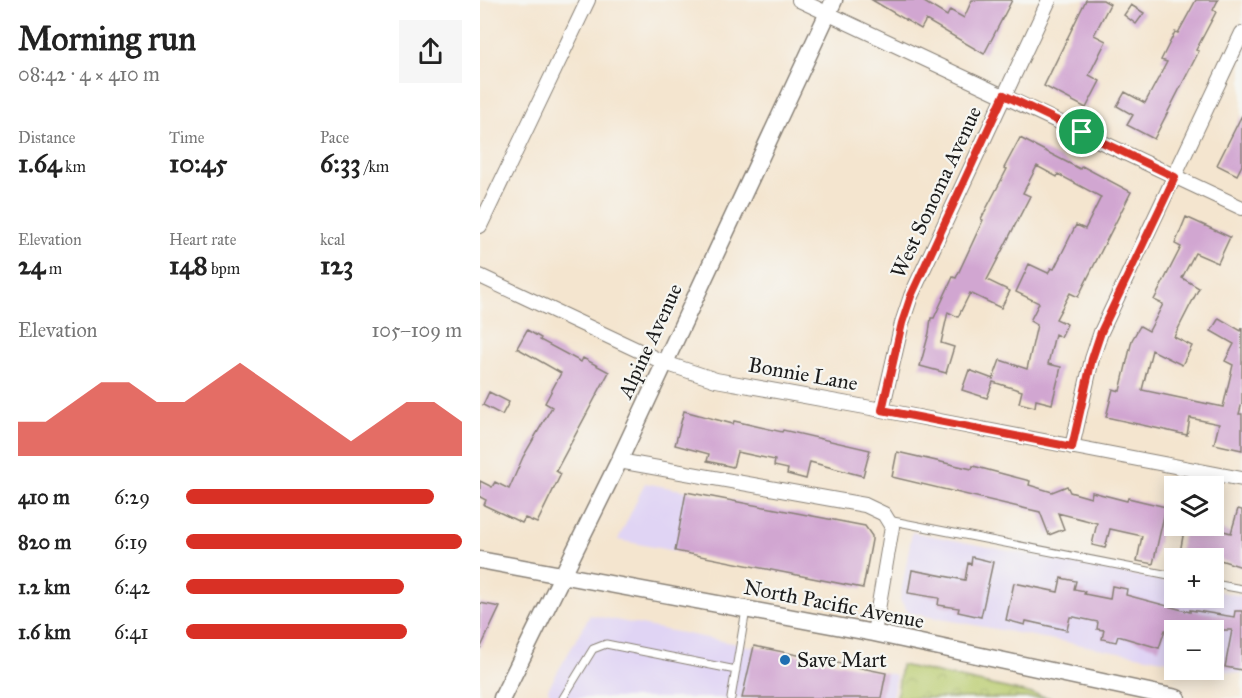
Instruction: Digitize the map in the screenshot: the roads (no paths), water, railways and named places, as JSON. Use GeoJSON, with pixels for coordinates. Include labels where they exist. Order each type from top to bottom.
{"type":"FeatureCollection","features":[{"type":"Feature","properties":{"kind":"street"},"geometry":{"type":"LineString","coordinates":[[480,226],[588,0]]}},
{"type":"Feature","properties":{"kind":"street"},"geometry":{"type":"LineString","coordinates":[[799,0],[831,7],[1004,95],[1242,208]]}},
{"type":"Feature","properties":{"kind":"street","name":"West Sonoma Avenue"},"geometry":{"type":"LineString","coordinates":[[882,410],[902,323],[911,296],[1048,0]]}},
{"type":"Feature","properties":{"kind":"street","name":"Alpine Avenue"},"geometry":{"type":"LineString","coordinates":[[506,695],[665,363],[831,7]]}},
{"type":"Feature","properties":{"kind":"street"},"geometry":{"type":"LineString","coordinates":[[1072,447],[1092,359],[1101,332],[1242,33]]}},
{"type":"Feature","properties":{"kind":"street","name":"Bonnie Lane"},"geometry":{"type":"LineString","coordinates":[[480,276],[665,363],[716,380],[1242,479]]}},
{"type":"Feature","properties":{"kind":"street"},"geometry":{"type":"LineString","coordinates":[[619,460],[865,505],[884,514],[892,527],[874,633]]}},
{"type":"Feature","properties":{"kind":"street","name":"North Pacific Avenue"},"geometry":{"type":"LineString","coordinates":[[480,560],[874,633],[1177,698]]}},
{"type":"Feature","properties":{"kind":"lane"},"geometry":{"type":"LineString","coordinates":[[888,520],[1164,574]]}},
{"type":"Feature","properties":{"kind":"lane"},"geometry":{"type":"LineString","coordinates":[[1224,586],[1242,589]]}},
{"type":"Feature","properties":{"kind":"lane"},"geometry":{"type":"LineString","coordinates":[[731,698],[746,609]]}},
{"type":"Feature","properties":{"kind":"lane"},"geometry":{"type":"LineString","coordinates":[[563,698],[593,649],[606,644],[736,670]]}},
{"type":"Feature","properties":{"kind":"place","name":"Save Mart"},"geometry":{"type":"Point","coordinates":[785,660]}}]}
